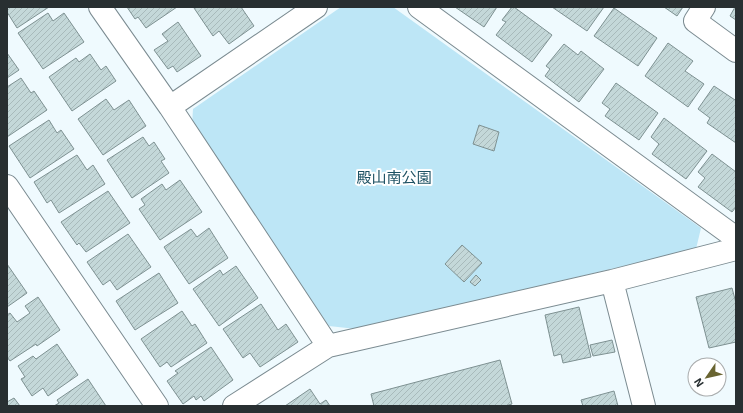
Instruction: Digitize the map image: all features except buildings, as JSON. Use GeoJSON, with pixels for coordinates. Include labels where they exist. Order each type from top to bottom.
{"type":"FeatureCollection","features":[{"type":"Feature","properties":{"kind":"street"},"geometry":{"type":"LineString","coordinates":[[100,7],[170,108],[328,346]]}},
{"type":"Feature","properties":{"kind":"street"},"geometry":{"type":"LineString","coordinates":[[170,108],[316,7]]}},
{"type":"Feature","properties":{"kind":"street"},"geometry":{"type":"LineString","coordinates":[[419,7],[736,238]]}},
{"type":"Feature","properties":{"kind":"street"},"geometry":{"type":"LineString","coordinates":[[704,7],[695,21],[736,50]]}},
{"type":"Feature","properties":{"kind":"street"},"geometry":{"type":"LineString","coordinates":[[7,186],[157,406]]}},
{"type":"Feature","properties":{"kind":"street"},"geometry":{"type":"LineString","coordinates":[[234,406],[328,346],[612,281],[736,249]]}},
{"type":"Feature","properties":{"kind":"street"},"geometry":{"type":"LineString","coordinates":[[612,281],[644,406]]}},
{"type":"Feature","properties":{"kind":"green space","name":"殿山南公園"},"geometry":{"type":"Polygon","coordinates":[[[341,7],[393,7],[701,228],[696,249],[356,329],[329,326],[192,126],[193,109],[341,7]]]}}]}
